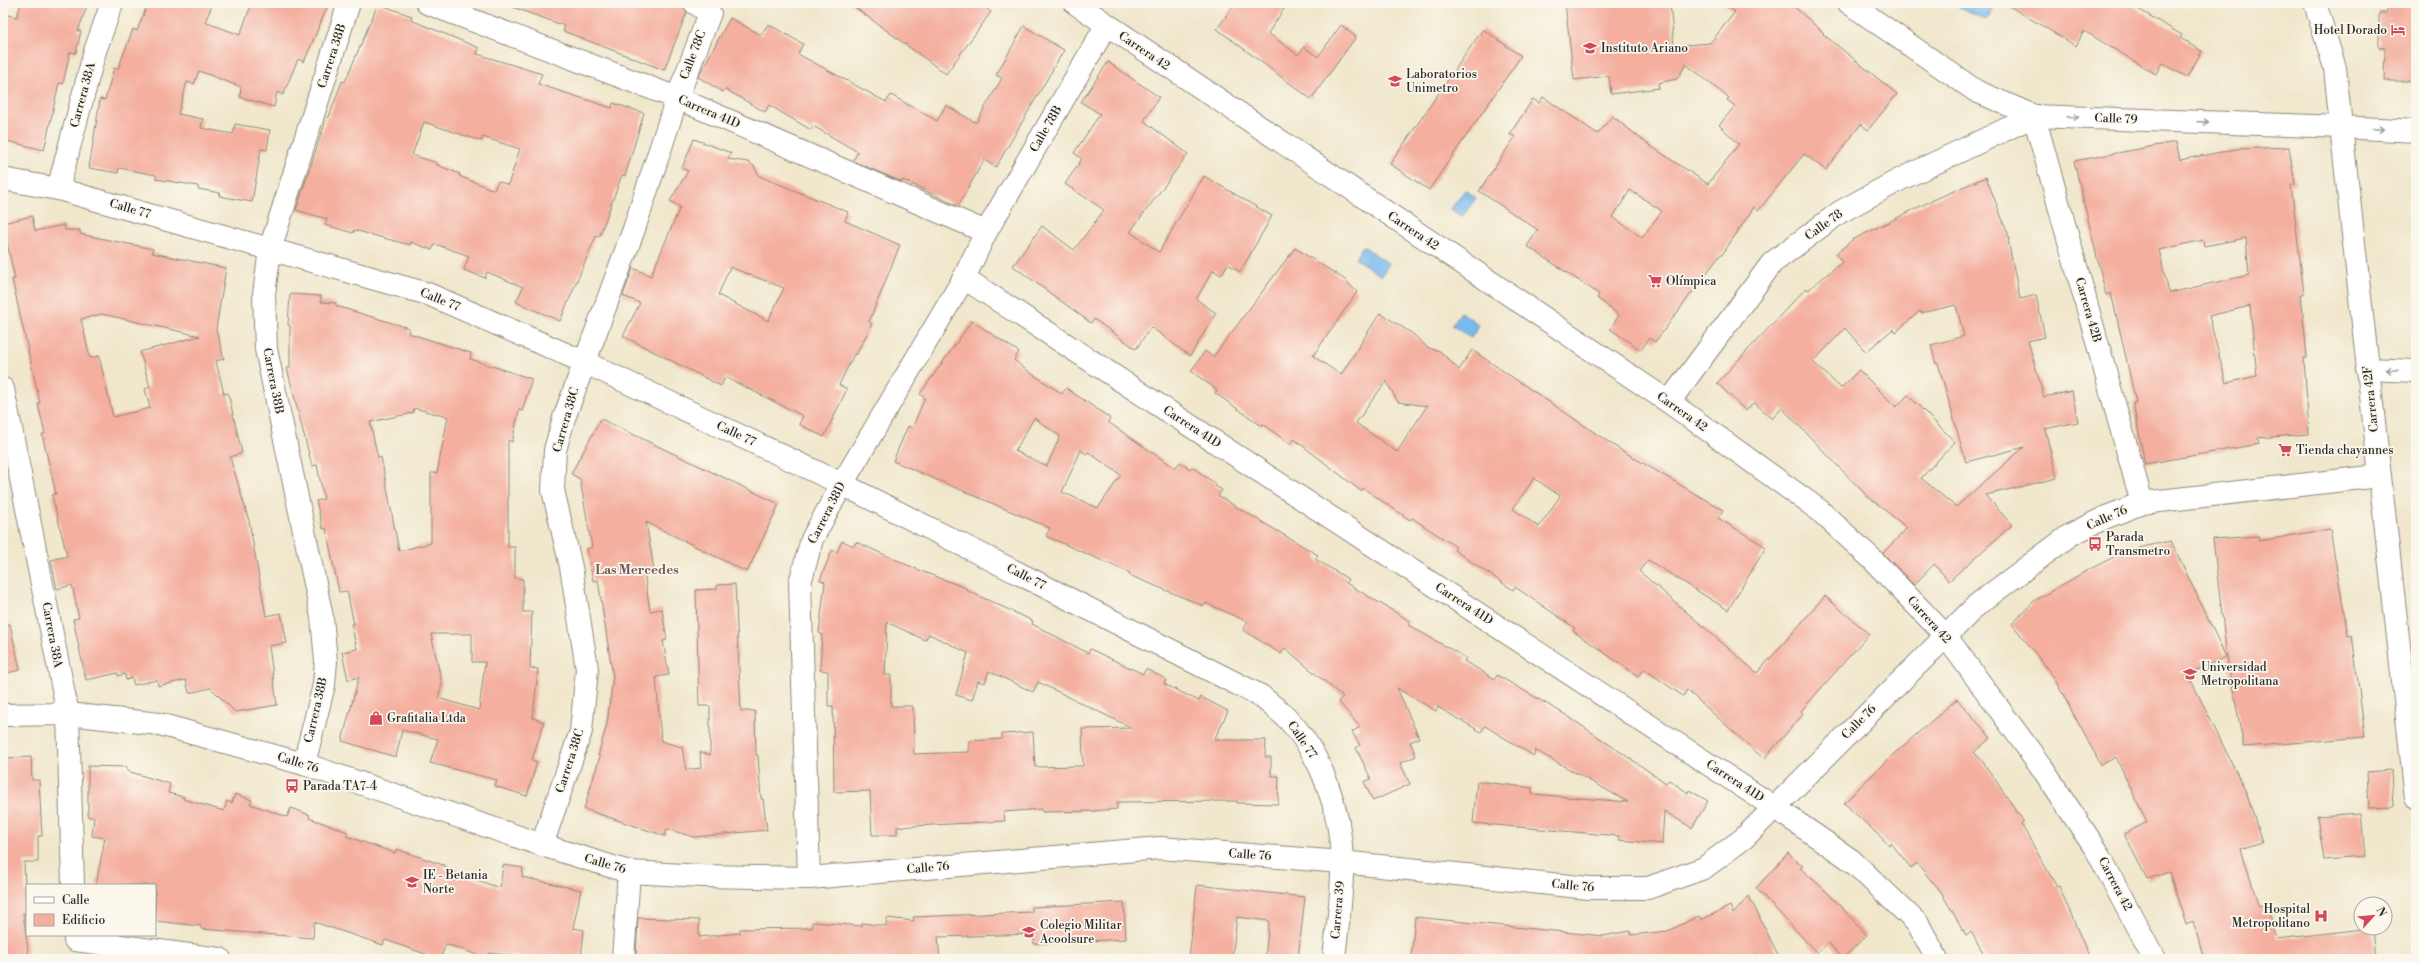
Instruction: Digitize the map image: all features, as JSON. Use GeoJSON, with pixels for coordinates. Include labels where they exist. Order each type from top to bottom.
{"type":"FeatureCollection","features":[{"type":"Feature","properties":{"kind":"street","name":"Carrera 38A"},"geometry":{"type":"LineString","coordinates":[[58,189],[95,51],[112,3]]}},
{"type":"Feature","properties":{"kind":"street","name":"Carrera 38B"},"geometry":{"type":"LineString","coordinates":[[304,764],[324,685],[326,661],[322,617],[266,349],[264,294],[270,249],[348,3]]}},
{"type":"Feature","properties":{"kind":"street","name":"Carrera 41D"},"geometry":{"type":"LineString","coordinates":[[427,3],[677,98],[986,232]]}},
{"type":"Feature","properties":{"kind":"street","name":"Carrera 42"},"geometry":{"type":"LineString","coordinates":[[1075,3],[1106,26],[1669,402],[1819,510],[1872,559],[1945,635],[2040,765],[2098,851],[2154,959]]}},
{"type":"Feature","properties":{"kind":"street","name":"Calle 79"},"geometry":{"type":"LineString","coordinates":[[1849,3],[1976,91],[2034,116],[2416,131]]}},
{"type":"Feature","properties":{"kind":"street","name":"Carrera 42F"},"geometry":{"type":"LineString","coordinates":[[2315,3],[2336,68],[2367,369],[2416,798]]}},
{"type":"Feature","properties":{"kind":"street","name":"Calle 78C"},"geometry":{"type":"LineString","coordinates":[[677,98],[702,8]]}},
{"type":"Feature","properties":{"kind":"street","name":"Calle 78B"},"geometry":{"type":"LineString","coordinates":[[986,232],[1106,26]]}},
{"type":"Feature","properties":{"kind":"street","name":"Carrera 38C"},"geometry":{"type":"LineString","coordinates":[[542,845],[581,731],[587,669],[571,567],[553,490],[555,450],[564,418],[584,362],[634,229],[677,98]]}},
{"type":"Feature","properties":{"kind":"street","name":"Calle 78"},"geometry":{"type":"LineString","coordinates":[[1669,402],[1772,263],[1840,212],[1899,180],[2034,116]]}},
{"type":"Feature","properties":{"kind":"street","name":"Carrera 42B"},"geometry":{"type":"LineString","coordinates":[[2034,116],[2142,503]]}},
{"type":"Feature","properties":{"kind":"street","name":"Calle 77"},"geometry":{"type":"LineString","coordinates":[[3,179],[58,189],[428,294],[584,362],[842,484],[1260,696],[1286,718],[1307,743],[1323,774],[1336,812],[1342,862]]}},
{"type":"Feature","properties":{"kind":"street","name":"Carrera 38D"},"geometry":{"type":"LineString","coordinates":[[809,878],[800,583],[812,539],[842,484],[964,278],[986,232]]}},
{"type":"Feature","properties":{"kind":"street","name":"Carrera 41D"},"geometry":{"type":"LineString","coordinates":[[964,278],[1774,807],[1851,860],[1918,924],[1937,959]]}},
{"type":"Feature","properties":{"kind":"street"},"geometry":{"type":"LineString","coordinates":[[2367,369],[2416,371]]}},
{"type":"Feature","properties":{"kind":"street","name":"Carrera 38A"},"geometry":{"type":"LineString","coordinates":[[3,389],[68,714],[73,884]]}},
{"type":"Feature","properties":{"kind":"street","name":"Calle 76"},"geometry":{"type":"LineString","coordinates":[[3,715],[68,714],[159,724],[304,764],[542,845],[629,872],[703,876],[809,878],[1160,848],[1342,862],[1589,888],[1648,888],[1704,868],[1744,838],[1945,635],[1978,604],[2070,535],[2104,518],[2142,503],[2379,476]]}},
{"type":"Feature","properties":{"kind":"street","name":"Carrera 39"},"geometry":{"type":"LineString","coordinates":[[1334,959],[1342,862]]}},
{"type":"Feature","properties":{"kind":"street"},"geometry":{"type":"LineString","coordinates":[[623,959],[629,872]]}},
{"type":"Feature","properties":{"kind":"street"},"geometry":{"type":"LineString","coordinates":[[76,945],[220,959]]}},
{"type":"Feature","properties":{"kind":"water"},"geometry":{"type":"Polygon","coordinates":[[[1951,3],[1997,3],[1986,20],[1951,3]]]}},
{"type":"Feature","properties":{"kind":"water"},"geometry":{"type":"Polygon","coordinates":[[[1465,190],[1476,198],[1462,217],[1451,209],[1465,190]]]}},
{"type":"Feature","properties":{"kind":"water"},"geometry":{"type":"Polygon","coordinates":[[[1363,246],[1389,264],[1381,276],[1355,258],[1363,246]]]}},
{"type":"Feature","properties":{"kind":"water"},"geometry":{"type":"Polygon","coordinates":[[[1461,312],[1479,325],[1471,338],[1452,325],[1461,312]]]}},
{"type":"Feature","properties":{"kind":"building"},"geometry":{"type":"Polygon","coordinates":[[[21,3],[88,3],[78,31],[81,31],[76,53],[70,52],[63,84],[59,83],[44,150],[3,140],[3,14],[17,17],[21,3]]]}},
{"type":"Feature","properties":{"kind":"building"},"geometry":{"type":"Polygon","coordinates":[[[148,3],[213,3],[205,22],[240,35],[252,3],[329,3],[304,62],[298,59],[283,95],[277,92],[274,107],[240,97],[241,87],[199,71],[194,84],[187,82],[178,114],[203,119],[201,128],[233,134],[235,124],[270,130],[267,150],[261,149],[252,202],[219,196],[220,193],[198,189],[198,186],[156,179],[156,175],[119,168],[118,173],[89,168],[100,99],[105,100],[114,68],[118,69],[133,29],[137,31],[148,3]]]}},
{"type":"Feature","properties":{"kind":"building"},"geometry":{"type":"Polygon","coordinates":[[[507,3],[677,3],[683,5],[687,12],[664,70],[563,31],[565,26],[507,5],[507,3]]]}},
{"type":"Feature","properties":{"kind":"building"},"geometry":{"type":"Polygon","coordinates":[[[849,3],[980,3],[991,12],[946,74],[849,3]]]}},
{"type":"Feature","properties":{"kind":"building"},"geometry":{"type":"Polygon","coordinates":[[[1235,3],[1288,3],[1268,33],[1298,55],[1304,47],[1318,57],[1341,25],[1356,37],[1311,99],[1217,29],[1235,3]]]}},
{"type":"Feature","properties":{"kind":"building"},"geometry":{"type":"Polygon","coordinates":[[[1565,3],[1670,3],[1674,46],[1710,43],[1735,12],[1723,3],[1790,3],[1824,33],[1823,34],[1897,94],[1868,130],[1861,124],[1826,170],[1804,154],[1758,211],[1754,207],[1722,255],[1721,254],[1655,342],[1649,338],[1641,350],[1610,329],[1619,315],[1597,298],[1599,294],[1527,246],[1538,230],[1479,191],[1515,137],[1510,134],[1533,99],[1539,103],[1543,97],[1598,134],[1612,116],[1649,145],[1708,184],[1739,144],[1719,125],[1735,106],[1727,100],[1729,98],[1686,64],[1677,79],[1658,83],[1659,88],[1611,94],[1609,76],[1574,80],[1565,3]],[[1630,190],[1613,217],[1642,238],[1662,211],[1630,190]]]}},
{"type":"Feature","properties":{"kind":"building"},"geometry":{"type":"Polygon","coordinates":[[[2004,3],[2128,3],[2182,35],[2180,38],[2202,51],[2187,77],[2162,63],[2156,74],[2084,31],[2076,46],[2004,3]]]}},
{"type":"Feature","properties":{"kind":"building","name":"Hotel Dorado"},"geometry":{"type":"Polygon","coordinates":[[[2386,3],[2416,3],[2416,81],[2384,81],[2385,48],[2379,48],[2379,13],[2387,13],[2386,3]]]}},
{"type":"Feature","properties":{"kind":"building"},"geometry":{"type":"Polygon","coordinates":[[[378,4],[412,16],[411,20],[479,48],[477,54],[542,74],[538,84],[612,108],[613,103],[644,113],[625,176],[622,175],[599,237],[596,236],[560,321],[516,302],[523,287],[487,272],[485,278],[464,270],[469,256],[435,244],[432,250],[411,242],[410,245],[354,230],[353,233],[325,225],[327,219],[296,210],[327,117],[329,117],[342,81],[345,82],[378,4]],[[424,122],[412,155],[437,163],[437,165],[460,174],[459,176],[494,190],[498,181],[508,185],[520,149],[483,137],[481,141],[424,122]]]}},
{"type":"Feature","properties":{"kind":"building"},"geometry":{"type":"Polygon","coordinates":[[[730,18],[761,35],[768,24],[803,44],[798,54],[886,102],[891,95],[937,121],[946,105],[976,123],[1002,78],[996,75],[1024,26],[1064,50],[996,167],[984,160],[958,206],[903,180],[902,182],[853,161],[858,152],[813,126],[811,130],[769,105],[765,112],[725,89],[723,92],[698,77],[730,18]]]}},
{"type":"Feature","properties":{"kind":"building"},"geometry":{"type":"Polygon","coordinates":[[[1483,29],[1521,56],[1429,190],[1390,164],[1483,29]]]}},
{"type":"Feature","properties":{"kind":"building"},"geometry":{"type":"Polygon","coordinates":[[[1108,62],[1159,97],[1144,121],[1188,154],[1130,232],[1159,252],[1204,176],[1272,216],[1240,272],[1228,264],[1221,275],[1213,270],[1196,299],[1216,313],[1190,356],[1151,327],[1136,349],[1094,319],[1091,323],[1013,266],[1042,226],[1074,250],[1104,210],[1065,184],[1082,159],[1074,153],[1100,114],[1081,102],[1108,62]]]}},
{"type":"Feature","properties":{"kind":"building"},"geometry":{"type":"Polygon","coordinates":[[[694,139],[731,153],[728,159],[748,162],[754,166],[759,176],[848,212],[845,221],[900,245],[869,322],[872,324],[856,355],[854,354],[839,385],[847,389],[824,437],[799,424],[803,416],[725,377],[721,386],[623,336],[640,303],[623,296],[633,268],[651,276],[680,207],[670,201],[688,171],[682,168],[694,139]],[[730,267],[718,295],[768,321],[784,288],[730,267]]]}},
{"type":"Feature","properties":{"kind":"building"},"geometry":{"type":"Polygon","coordinates":[[[2176,142],[2180,160],[2236,149],[2289,147],[2295,184],[2291,185],[2304,294],[2301,294],[2307,358],[2304,358],[2309,434],[2258,438],[2259,444],[2145,464],[2133,403],[2136,403],[2111,293],[2106,295],[2074,161],[2176,142]],[[2246,238],[2204,246],[2203,240],[2159,250],[2169,293],[2249,275],[2246,238]],[[2250,306],[2209,316],[2226,383],[2257,376],[2250,306]]]}},
{"type":"Feature","properties":{"kind":"building"},"geometry":{"type":"Polygon","coordinates":[[[1986,177],[2010,239],[2008,240],[2020,299],[2036,295],[2045,337],[2028,341],[2044,397],[2072,391],[2078,422],[2045,429],[2057,478],[1986,495],[2012,525],[1949,581],[1934,564],[1914,585],[1883,553],[1907,528],[1865,494],[1782,408],[1772,419],[1754,402],[1746,411],[1717,383],[1806,288],[1808,290],[1842,262],[1836,254],[1852,240],[1931,201],[1986,177]],[[1956,305],[1921,313],[1920,311],[1896,332],[1893,329],[1866,352],[1845,328],[1813,362],[1841,388],[1859,370],[1896,407],[1908,395],[1955,442],[1921,478],[1956,507],[2024,447],[1966,462],[1938,363],[1936,364],[1931,345],[1964,336],[1956,305]]]}},
{"type":"Feature","properties":{"kind":"building"},"geometry":{"type":"Polygon","coordinates":[[[32,216],[35,231],[64,225],[65,230],[80,230],[80,234],[153,249],[152,253],[226,268],[216,329],[224,359],[216,361],[224,394],[228,393],[242,453],[230,457],[249,521],[266,616],[281,613],[287,643],[269,646],[277,705],[235,712],[211,688],[189,693],[186,680],[158,686],[157,680],[134,685],[132,678],[126,680],[125,674],[118,676],[118,673],[86,680],[73,619],[79,618],[72,585],[57,589],[51,560],[67,556],[52,495],[56,494],[42,434],[45,434],[38,404],[40,403],[12,279],[15,279],[3,223],[32,216]],[[102,314],[81,319],[90,358],[99,356],[113,417],[150,408],[145,389],[150,387],[140,352],[200,336],[102,314]]]}},
{"type":"Feature","properties":{"kind":"building"},"geometry":{"type":"Polygon","coordinates":[[[1295,248],[1344,279],[1357,292],[1313,356],[1341,375],[1380,313],[1413,334],[1428,348],[1440,351],[1459,370],[1472,350],[1619,449],[1723,510],[1718,518],[1766,547],[1728,610],[1648,560],[1639,571],[1757,673],[1825,596],[1869,634],[1801,711],[1803,714],[1764,759],[1687,690],[1683,696],[1644,669],[1638,676],[1573,631],[1575,628],[1515,587],[1513,590],[1454,550],[1456,547],[1412,518],[1410,520],[1363,488],[1361,491],[1294,439],[1290,444],[1263,424],[1262,426],[1215,393],[1217,390],[1191,371],[1205,351],[1213,357],[1295,248]],[[1386,381],[1356,423],[1397,452],[1427,406],[1398,402],[1386,381]],[[1534,478],[1513,509],[1539,527],[1560,496],[1534,478]]]}},
{"type":"Feature","properties":{"kind":"building"},"geometry":{"type":"Polygon","coordinates":[[[290,294],[321,296],[321,302],[336,303],[336,306],[409,328],[408,333],[471,353],[470,359],[532,379],[522,411],[519,410],[512,442],[508,440],[508,547],[515,547],[515,578],[523,579],[523,612],[532,612],[530,668],[538,669],[533,718],[544,722],[532,760],[537,762],[527,796],[495,786],[497,780],[430,763],[438,739],[402,730],[396,757],[342,741],[359,677],[348,680],[342,652],[357,649],[351,624],[354,624],[347,591],[339,592],[326,528],[323,529],[316,501],[324,499],[317,465],[312,466],[287,368],[290,368],[290,326],[288,325],[290,294]],[[414,408],[413,413],[370,422],[378,458],[381,457],[399,551],[431,543],[431,473],[437,473],[448,417],[414,408]],[[431,634],[442,684],[438,698],[479,710],[485,662],[472,662],[472,634],[431,634]]]}},
{"type":"Feature","properties":{"kind":"building"},"geometry":{"type":"Polygon","coordinates":[[[972,321],[1019,352],[1014,360],[1025,369],[1062,394],[1066,388],[1110,418],[1108,422],[1175,468],[1180,462],[1190,469],[1192,467],[1222,490],[1218,496],[1318,555],[1315,559],[1348,579],[1346,583],[1410,621],[1408,625],[1466,658],[1464,661],[1495,679],[1497,675],[1566,715],[1666,783],[1669,780],[1688,793],[1689,790],[1708,801],[1692,828],[1664,811],[1662,844],[1619,840],[1619,836],[1473,823],[1477,781],[1532,788],[1532,794],[1628,802],[1535,750],[1534,756],[1485,726],[1481,732],[1438,707],[1436,711],[1397,688],[1419,738],[1410,742],[1416,756],[1400,763],[1410,784],[1373,801],[1364,782],[1371,779],[1356,748],[1360,745],[1352,732],[1360,727],[1338,701],[1343,697],[1285,648],[1281,654],[1243,630],[1248,622],[1206,603],[1204,606],[1129,575],[1130,573],[1046,536],[1050,528],[893,461],[908,426],[912,428],[925,398],[920,394],[972,321]],[[1034,418],[1015,451],[1047,466],[1060,436],[1034,418]],[[1081,450],[1062,492],[1098,508],[1121,475],[1088,452],[1086,454],[1081,450]]]}},
{"type":"Feature","properties":{"kind":"building"},"geometry":{"type":"Polygon","coordinates":[[[601,419],[779,504],[747,572],[646,522],[654,570],[644,572],[650,611],[662,609],[667,640],[663,641],[669,675],[656,677],[661,741],[682,747],[686,770],[701,768],[700,752],[710,755],[710,706],[699,706],[696,590],[717,589],[717,585],[735,584],[741,711],[755,711],[756,755],[758,755],[761,799],[763,799],[767,830],[694,837],[667,829],[665,836],[584,809],[600,756],[598,756],[607,724],[613,677],[598,580],[593,581],[587,548],[592,548],[580,479],[571,474],[601,419]]]}},
{"type":"Feature","properties":{"kind":"building"},"geometry":{"type":"Polygon","coordinates":[[[2330,529],[2348,636],[2352,635],[2365,737],[2244,747],[2227,657],[2213,539],[2258,536],[2259,541],[2330,529]]]}},
{"type":"Feature","properties":{"kind":"building"},"geometry":{"type":"Polygon","coordinates":[[[842,541],[854,546],[856,542],[921,571],[966,588],[966,590],[1033,621],[1032,624],[1088,653],[1090,649],[1143,674],[1146,669],[1166,679],[1164,684],[1199,701],[1201,697],[1228,711],[1214,740],[1266,740],[1265,757],[1271,757],[1271,776],[1279,776],[1278,804],[1237,803],[1237,801],[1117,802],[1117,809],[1042,812],[1042,809],[1004,812],[1005,821],[897,827],[897,835],[872,835],[870,791],[834,792],[833,706],[828,706],[828,671],[820,670],[822,634],[819,633],[825,582],[820,580],[832,550],[837,552],[842,541]],[[887,622],[885,675],[891,675],[891,706],[913,706],[914,754],[969,752],[969,741],[1002,739],[1002,734],[1033,732],[1035,767],[1083,766],[1082,729],[1132,728],[1038,682],[1033,692],[989,671],[985,683],[978,681],[972,700],[956,695],[968,653],[929,634],[925,640],[887,622]]]}},
{"type":"Feature","properties":{"kind":"building"},"geometry":{"type":"Polygon","coordinates":[[[2171,541],[2226,657],[2188,674],[2246,792],[2262,842],[2241,849],[2259,907],[2267,904],[2277,939],[2353,930],[2353,936],[2373,936],[2375,959],[2204,959],[2193,921],[2186,924],[2169,872],[2147,879],[2124,834],[2147,822],[2116,757],[2101,765],[2053,676],[2012,624],[2034,601],[2086,571],[2128,550],[2171,541]]]}},
{"type":"Feature","properties":{"kind":"building"},"geometry":{"type":"Polygon","coordinates":[[[10,624],[20,670],[3,674],[3,625],[10,624]]]}},
{"type":"Feature","properties":{"kind":"building"},"geometry":{"type":"Polygon","coordinates":[[[1957,699],[1991,738],[1974,752],[1983,762],[2024,822],[2021,824],[2057,887],[2059,886],[2090,959],[1987,959],[1971,932],[1966,935],[1942,894],[1917,863],[1911,868],[1891,843],[1889,845],[1844,803],[1888,759],[1957,699]]]}},
{"type":"Feature","properties":{"kind":"building"},"geometry":{"type":"Polygon","coordinates":[[[31,757],[32,780],[39,780],[42,836],[38,836],[38,862],[24,862],[26,913],[23,913],[29,957],[3,959],[3,758],[31,757]]]}},
{"type":"Feature","properties":{"kind":"building"},"geometry":{"type":"Polygon","coordinates":[[[88,766],[127,767],[127,771],[170,784],[168,793],[184,797],[183,799],[224,811],[227,801],[232,803],[235,794],[252,800],[250,804],[287,817],[291,808],[310,815],[309,818],[348,832],[346,836],[395,853],[396,849],[446,866],[445,869],[500,888],[503,865],[523,868],[522,877],[581,890],[573,928],[584,930],[581,959],[523,959],[524,957],[489,953],[489,959],[446,944],[440,959],[385,940],[383,945],[314,922],[313,938],[201,929],[201,926],[156,921],[156,884],[96,884],[105,838],[92,836],[94,817],[88,817],[88,766]]]}},
{"type":"Feature","properties":{"kind":"building"},"geometry":{"type":"Polygon","coordinates":[[[2391,770],[2393,807],[2369,808],[2367,772],[2391,770]]]}},
{"type":"Feature","properties":{"kind":"building"},"geometry":{"type":"Polygon","coordinates":[[[2361,813],[2365,857],[2324,860],[2317,816],[2361,813]]]}},
{"type":"Feature","properties":{"kind":"building"},"geometry":{"type":"Polygon","coordinates":[[[1788,853],[1803,866],[1800,868],[1828,893],[1867,935],[1843,958],[1828,943],[1817,953],[1756,888],[1788,853]]]}},
{"type":"Feature","properties":{"kind":"building"},"geometry":{"type":"Polygon","coordinates":[[[1197,885],[1305,897],[1298,959],[1265,959],[1269,921],[1237,917],[1232,959],[1189,959],[1197,885]]]}},
{"type":"Feature","properties":{"kind":"building"},"geometry":{"type":"Polygon","coordinates":[[[1749,896],[1780,959],[1759,959],[1757,954],[1745,959],[1411,959],[1415,917],[1603,936],[1630,931],[1631,935],[1668,931],[1699,916],[1701,920],[1730,906],[1733,914],[1749,896]]]}},
{"type":"Feature","properties":{"kind":"building"},"geometry":{"type":"Polygon","coordinates":[[[1124,902],[1126,939],[1034,944],[1034,934],[938,937],[940,959],[636,959],[638,918],[699,920],[699,937],[740,933],[740,929],[812,928],[812,922],[862,926],[862,923],[886,926],[887,918],[914,921],[913,917],[1032,912],[1032,907],[1124,902]]]}},
{"type":"Feature","properties":{"kind":"place","name":"Hotel Dorado"},"geometry":{"type":"Point","coordinates":[2398,30]}},
{"type":"Feature","properties":{"kind":"place","name":"Instituto Ariano"},"geometry":{"type":"Point","coordinates":[1590,48]}},
{"type":"Feature","properties":{"kind":"place","name":"Laboratorios Unimetro"},"geometry":{"type":"Point","coordinates":[1395,81]}},
{"type":"Feature","properties":{"kind":"place","name":"Olímpica"},"geometry":{"type":"Point","coordinates":[1655,281]}},
{"type":"Feature","properties":{"kind":"place","name":"Tienda chayannes"},"geometry":{"type":"Point","coordinates":[2285,450]}},
{"type":"Feature","properties":{"kind":"place","name":"Parada Transmetro"},"geometry":{"type":"Point","coordinates":[2095,544]}},
{"type":"Feature","properties":{"kind":"place","name":"Universidad Metropolitana"},"geometry":{"type":"Point","coordinates":[2190,674]}},
{"type":"Feature","properties":{"kind":"place","name":"Grafitalia Ltda"},"geometry":{"type":"Point","coordinates":[376,718]}},
{"type":"Feature","properties":{"kind":"place","name":"Parada TA7-4"},"geometry":{"type":"Point","coordinates":[292,786]}},
{"type":"Feature","properties":{"kind":"place","name":"IE - Betania Norte"},"geometry":{"type":"Point","coordinates":[412,882]}},
{"type":"Feature","properties":{"kind":"place","name":"Hospital Metropolitano"},"geometry":{"type":"Point","coordinates":[2321,916]}},
{"type":"Feature","properties":{"kind":"place","name":"Colegio Militar Acoolsure"},"geometry":{"type":"Point","coordinates":[1029,932]}},
{"type":"Feature","properties":{"kind":"district","name":"Las Mercedes"},"geometry":{"type":"Point","coordinates":[637,570]}}]}
